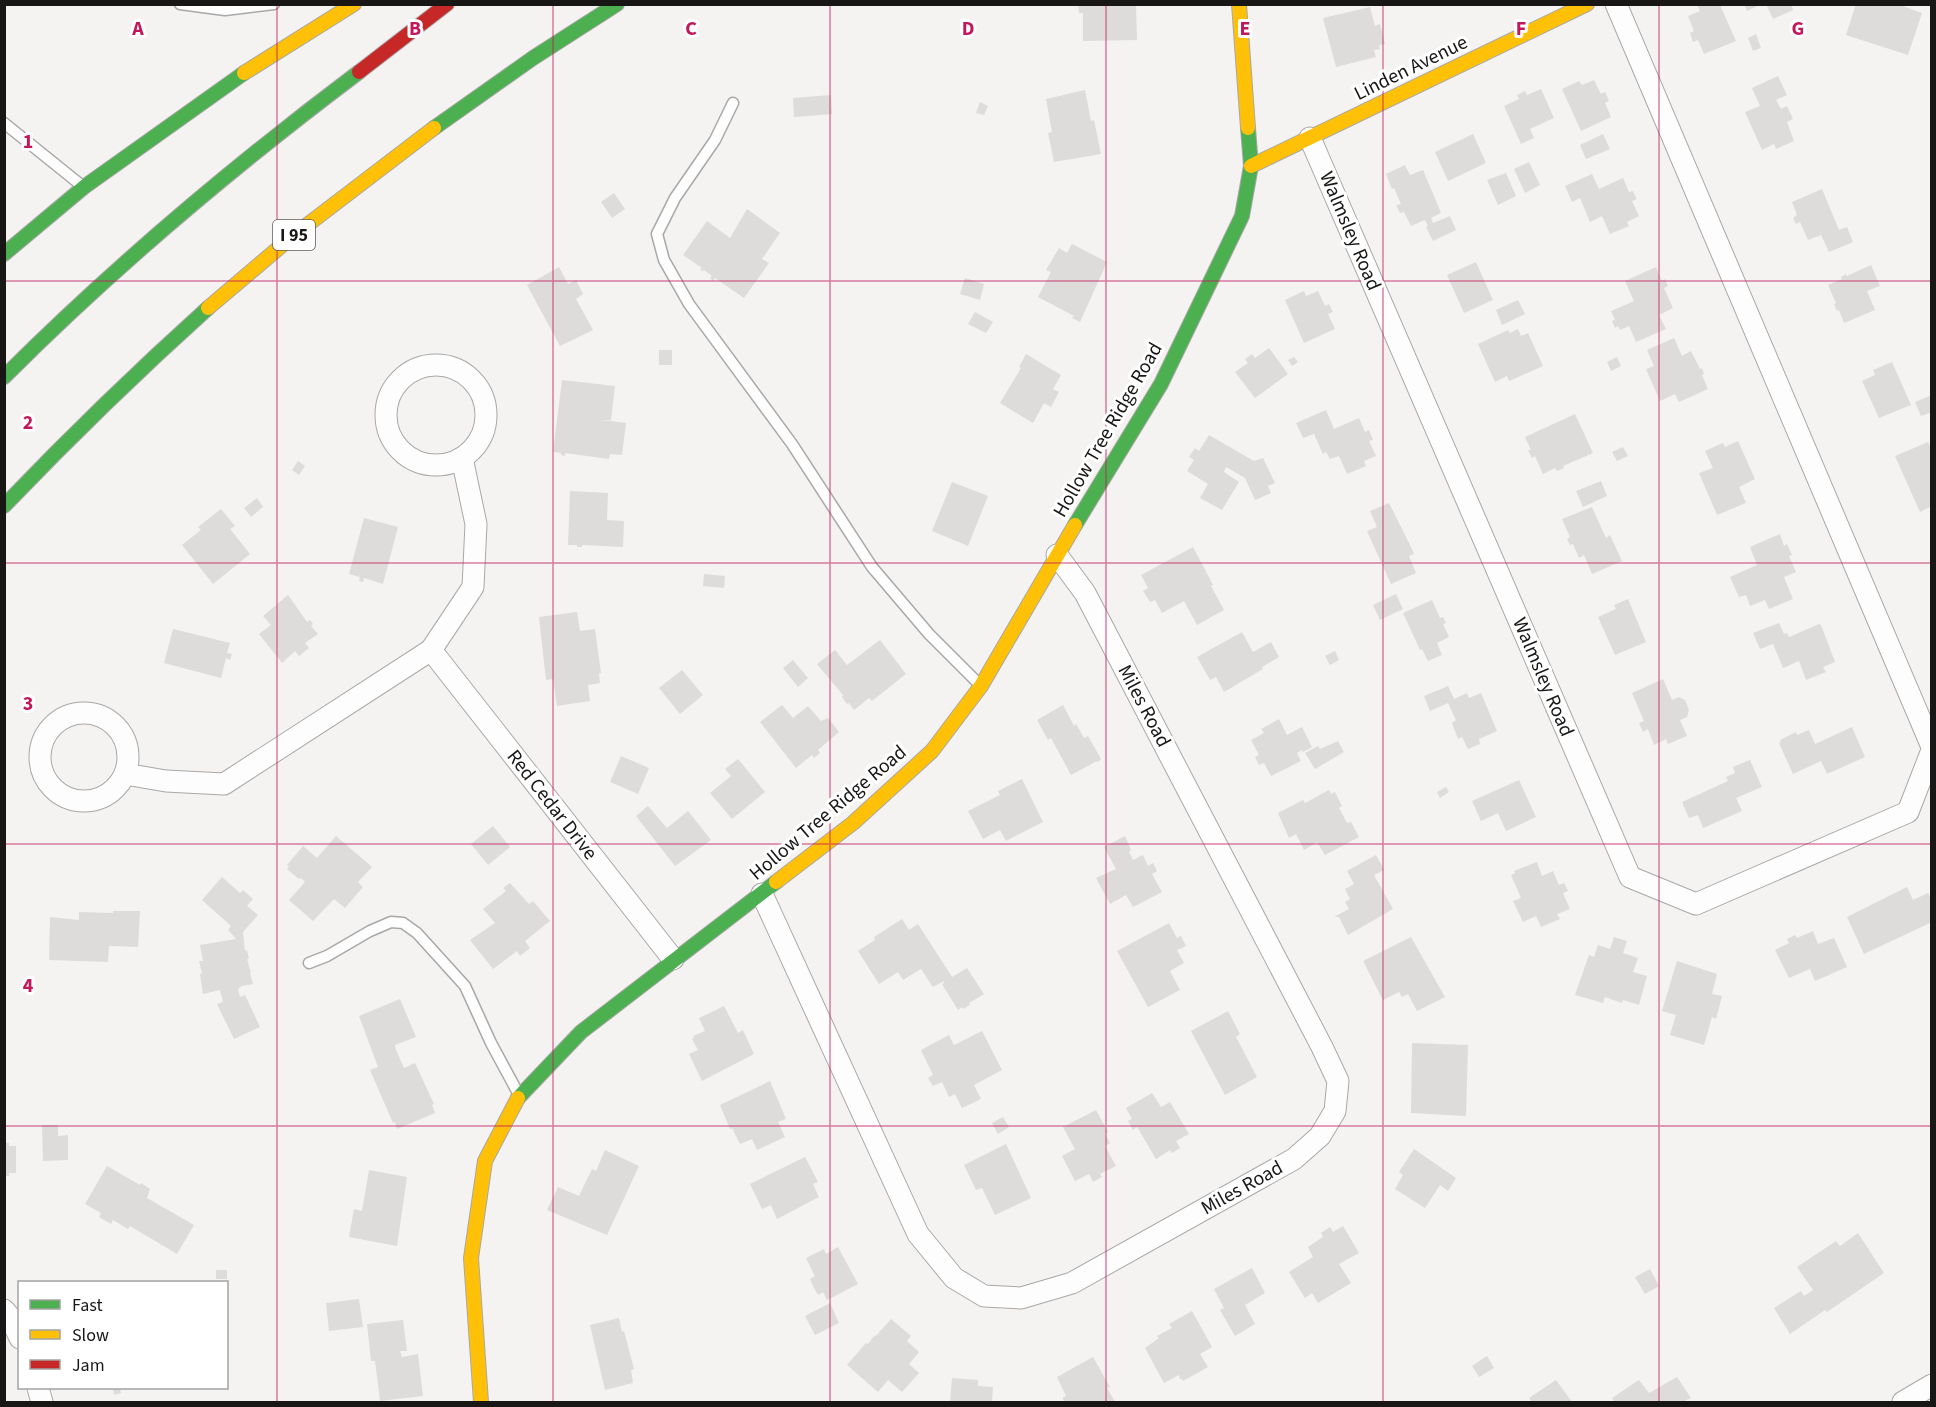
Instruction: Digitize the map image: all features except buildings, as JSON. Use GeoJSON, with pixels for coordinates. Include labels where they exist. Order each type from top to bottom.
{"type":"FeatureCollection","features":[{"type":"Feature","properties":{"kind":"main road"},"geometry":{"type":"LineString","coordinates":[[4,254],[84,187],[224,86],[354,4]]}},
{"type":"Feature","properties":{"kind":"main road"},"geometry":{"type":"LineString","coordinates":[[4,377],[170,222],[247,158],[447,4]]}},
{"type":"Feature","properties":{"kind":"main road","name":"I 95"},"geometry":{"type":"LineString","coordinates":[[4,506],[112,396],[268,256],[415,141],[497,83],[617,4]]}},
{"type":"Feature","properties":{"kind":"main road","name":"Hollow Tree Ridge Road"},"geometry":{"type":"LineString","coordinates":[[481,1402],[471,1258],[485,1161],[515,1101],[581,1032],[854,823],[932,751],[981,686],[1161,384],[1242,216],[1251,166],[1239,4]]}},
{"type":"Feature","properties":{"kind":"main road","name":"Linden Avenue"},"geometry":{"type":"LineString","coordinates":[[1251,166],[1587,4]]}},
{"type":"Feature","properties":{"kind":"street","name":"Walmsley Road"},"geometry":{"type":"LineString","coordinates":[[1310,138],[1630,877],[1696,904],[1908,812],[1932,748],[1616,4]]}},
{"type":"Feature","properties":{"kind":"street"},"geometry":{"type":"LineString","coordinates":[[436,364],[454,368],[470,378],[481,392],[486,410],[484,428],[476,445],[462,458],[445,464],[426,464],[409,457],[395,444],[387,428],[386,410],[391,392],[402,377],[418,367],[436,364]]}},
{"type":"Feature","properties":{"kind":"street"},"geometry":{"type":"LineString","coordinates":[[125,774],[166,781],[224,783],[431,650],[473,588],[476,524],[462,458]]}},
{"type":"Feature","properties":{"kind":"street","name":"Miles Road"},"geometry":{"type":"LineString","coordinates":[[762,894],[918,1234],[954,1278],[984,1296],[1021,1298],[1072,1283],[1294,1159],[1320,1136],[1335,1112],[1338,1081],[1085,593],[1057,555]]}},
{"type":"Feature","properties":{"kind":"street","name":"Red Cedar Drive"},"geometry":{"type":"LineString","coordinates":[[431,650],[673,960]]}},
{"type":"Feature","properties":{"kind":"street"},"geometry":{"type":"LineString","coordinates":[[78,712],[94,713],[108,719],[119,730],[126,744],[128,759],[125,774],[116,787],[104,796],[89,801],[66,797],[59,794],[48,783],[41,770],[39,754],[43,739],[51,726],[64,717],[78,712]]}},
{"type":"Feature","properties":{"kind":"street"},"geometry":{"type":"LineString","coordinates":[[4,1310],[18,1334]]}},
{"type":"Feature","properties":{"kind":"street"},"geometry":{"type":"LineString","coordinates":[[1903,1402],[1932,1385]]}},
{"type":"Feature","properties":{"kind":"lane"},"geometry":{"type":"LineString","coordinates":[[180,4],[225,10],[274,4]]}},
{"type":"Feature","properties":{"kind":"lane"},"geometry":{"type":"LineString","coordinates":[[733,103],[715,140],[675,198],[657,234],[664,260],[689,304],[792,444],[872,567],[929,634],[981,686]]}},
{"type":"Feature","properties":{"kind":"lane"},"geometry":{"type":"LineString","coordinates":[[4,123],[84,187]]}},
{"type":"Feature","properties":{"kind":"lane"},"geometry":{"type":"LineString","coordinates":[[309,963],[391,922],[404,923],[417,933],[465,986],[519,1096]]}},
{"type":"Feature","properties":{"kind":"traffic: fast"},"geometry":{"type":"LineString","coordinates":[[434,128],[533,58],[617,4]]}},
{"type":"Feature","properties":{"kind":"traffic: fast"},"geometry":{"type":"LineString","coordinates":[[4,377],[176,218],[359,72]]}},
{"type":"Feature","properties":{"kind":"traffic: fast"},"geometry":{"type":"LineString","coordinates":[[4,254],[84,187],[244,73]]}},
{"type":"Feature","properties":{"kind":"traffic: fast"},"geometry":{"type":"LineString","coordinates":[[1075,525],[1161,384],[1242,216],[1251,166],[1248,128]]}},
{"type":"Feature","properties":{"kind":"traffic: fast"},"geometry":{"type":"LineString","coordinates":[[4,506],[104,405],[208,308]]}},
{"type":"Feature","properties":{"kind":"traffic: fast"},"geometry":{"type":"LineString","coordinates":[[518,1098],[581,1032],[776,882]]}},
{"type":"Feature","properties":{"kind":"traffic: slow"},"geometry":{"type":"LineString","coordinates":[[244,73],[354,4]]}},
{"type":"Feature","properties":{"kind":"traffic: slow"},"geometry":{"type":"LineString","coordinates":[[1239,4],[1248,128]]}},
{"type":"Feature","properties":{"kind":"traffic: slow"},"geometry":{"type":"LineString","coordinates":[[1251,166],[1587,4]]}},
{"type":"Feature","properties":{"kind":"traffic: slow"},"geometry":{"type":"LineString","coordinates":[[208,308],[294,235],[434,128]]}},
{"type":"Feature","properties":{"kind":"traffic: slow"},"geometry":{"type":"LineString","coordinates":[[776,882],[853,823],[932,751],[981,686],[1075,525]]}},
{"type":"Feature","properties":{"kind":"traffic: slow"},"geometry":{"type":"LineString","coordinates":[[481,1402],[471,1258],[485,1161],[518,1098]]}},
{"type":"Feature","properties":{"kind":"traffic: jam"},"geometry":{"type":"LineString","coordinates":[[359,72],[447,4]]}}]}
